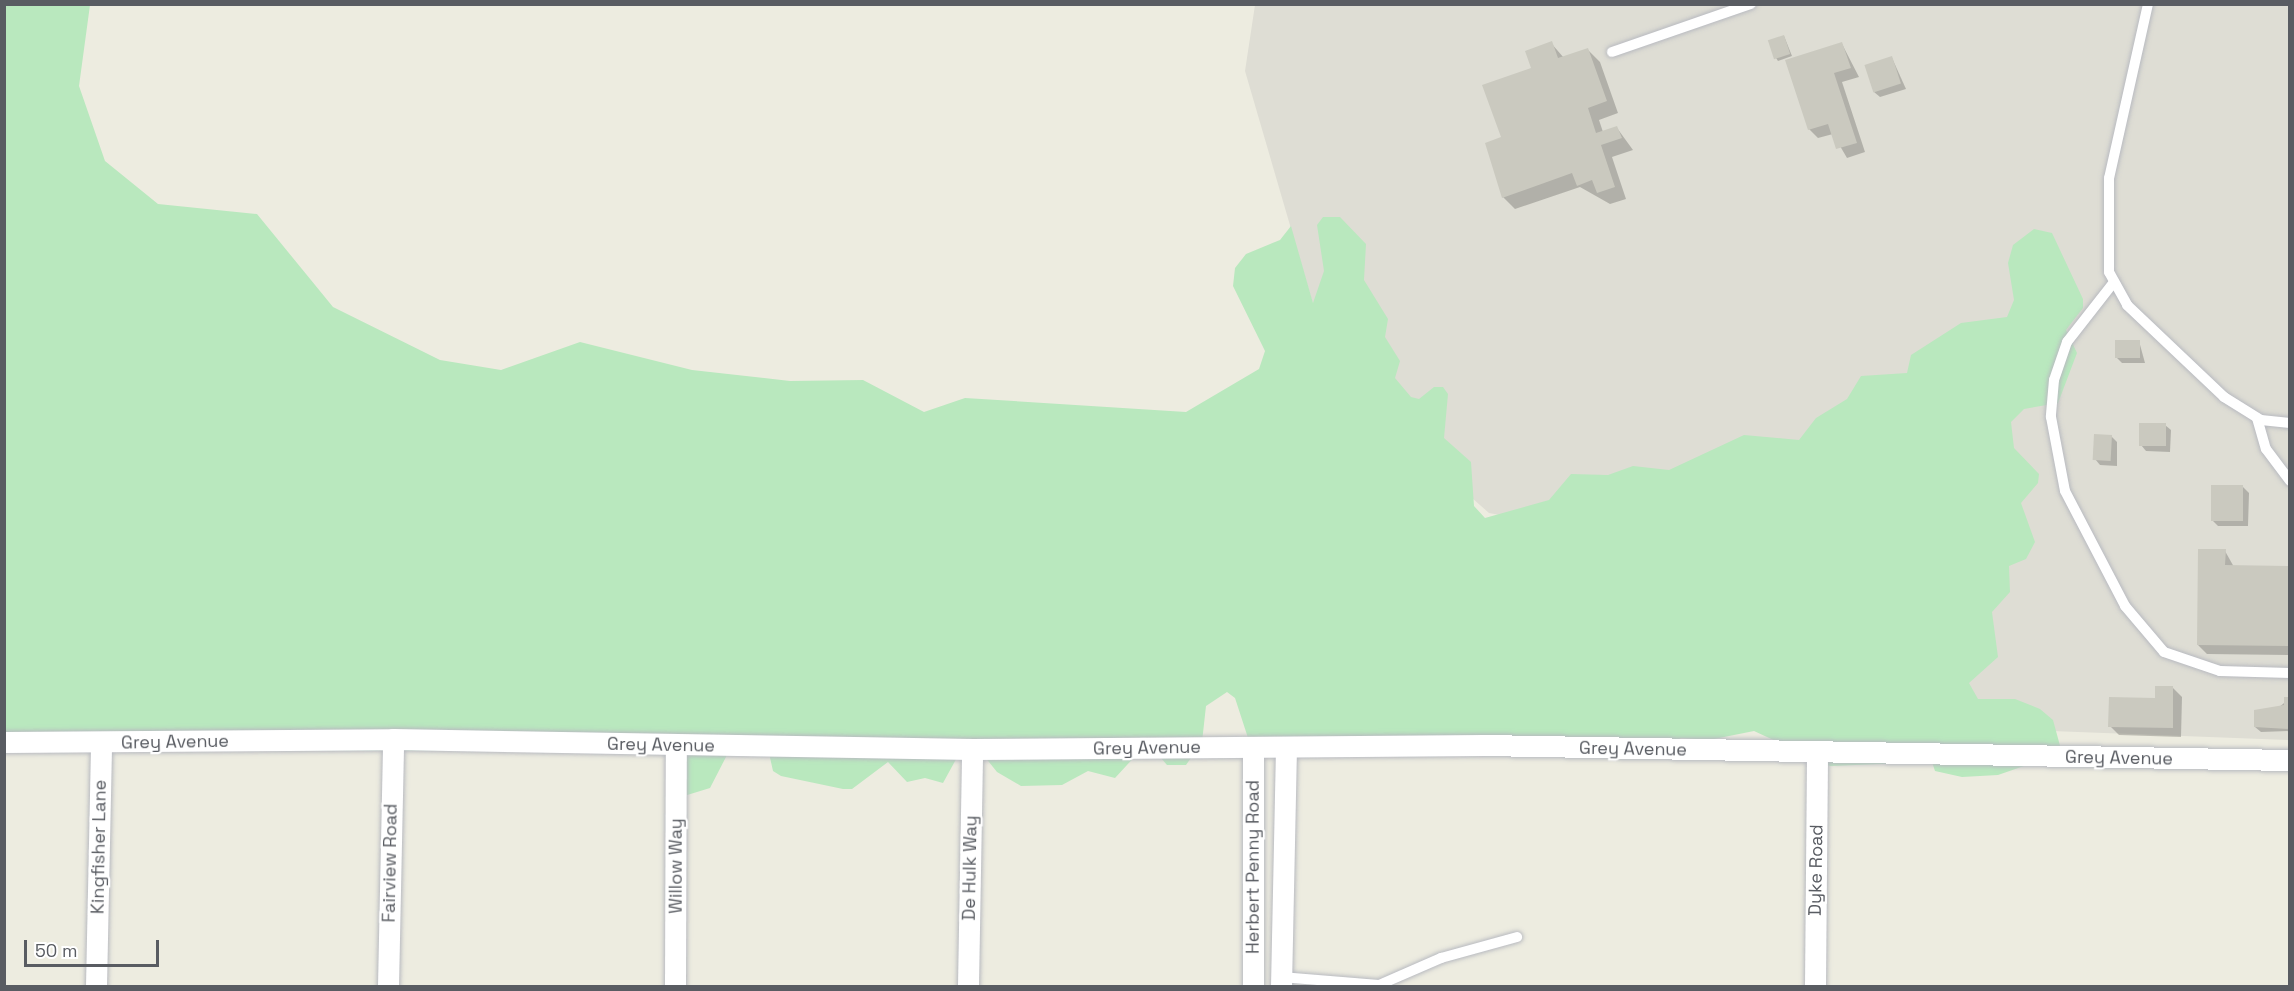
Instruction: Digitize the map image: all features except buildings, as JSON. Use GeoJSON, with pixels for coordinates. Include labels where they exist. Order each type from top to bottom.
{"type":"FeatureCollection","features":[{"type":"Feature","properties":{"kind":"street","name":"Grey Avenue"},"geometry":{"type":"LineString","coordinates":[[4,742],[393,739],[676,746],[972,749],[1484,746],[1817,754],[2289,760]]}},
{"type":"Feature","properties":{"kind":"street","name":"Fairview Road"},"geometry":{"type":"LineString","coordinates":[[388,987],[393,739]]}},
{"type":"Feature","properties":{"kind":"street","name":"Kingfisher Lane"},"geometry":{"type":"LineString","coordinates":[[96,987],[101,743]]}},
{"type":"Feature","properties":{"kind":"street","name":"Willow Way"},"geometry":{"type":"LineString","coordinates":[[675,987],[676,746]]}},
{"type":"Feature","properties":{"kind":"street","name":"Herbert Penny Road"},"geometry":{"type":"LineString","coordinates":[[1253,747],[1253,987]]}},
{"type":"Feature","properties":{"kind":"street","name":"Herbert Penny Road"},"geometry":{"type":"LineString","coordinates":[[1281,982],[1286,748]]}},
{"type":"Feature","properties":{"kind":"street","name":"De Hulk Way"},"geometry":{"type":"LineString","coordinates":[[968,987],[972,749]]}},
{"type":"Feature","properties":{"kind":"street","name":"Dyke Road"},"geometry":{"type":"LineString","coordinates":[[1815,987],[1817,754]]}},
{"type":"Feature","properties":{"kind":"lane"},"geometry":{"type":"LineString","coordinates":[[1612,52],[1751,4]]}},
{"type":"Feature","properties":{"kind":"lane"},"geometry":{"type":"LineString","coordinates":[[2148,4],[2109,178],[2106,252],[2114,282],[2127,304],[2188,366],[2257,418],[2289,423]]}},
{"type":"Feature","properties":{"kind":"lane"},"geometry":{"type":"LineString","coordinates":[[2114,282],[2067,342],[2054,380],[2050,417],[2065,491],[2125,606],[2163,652],[2220,671],[2289,673]]}},
{"type":"Feature","properties":{"kind":"lane"},"geometry":{"type":"LineString","coordinates":[[2257,418],[2266,449],[2289,481]]}},
{"type":"Feature","properties":{"kind":"lane"},"geometry":{"type":"LineString","coordinates":[[1281,982],[1379,985],[1441,958],[1517,937]]}},
{"type":"Feature","properties":{"kind":"shaded area"},"geometry":{"type":"Polygon","coordinates":[[[1255,5],[2289,5],[2289,740],[1945,727],[1746,561],[1489,513],[1334,376],[1245,71],[1255,5]]]}},
{"type":"Feature","properties":{"kind":"green space"},"geometry":{"type":"Polygon","coordinates":[[[5,5],[90,5],[79,86],[105,161],[158,204],[257,214],[333,307],[440,360],[501,370],[580,342],[692,370],[790,381],[863,380],[924,412],[965,398],[1186,412],[1259,369],[1265,351],[1233,286],[1235,268],[1246,254],[1280,240],[1291,226],[1313,303],[1324,271],[1317,225],[1323,217],[1340,217],[1366,244],[1364,280],[1388,319],[1385,337],[1400,361],[1395,378],[1411,397],[1419,399],[1434,387],[1443,387],[1448,394],[1444,438],[1471,462],[1474,506],[1485,518],[1549,500],[1571,474],[1608,475],[1633,466],[1669,470],[1744,435],[1799,440],[1816,418],[1847,399],[1861,376],[1907,373],[1911,355],[1961,323],[2007,317],[2014,300],[2008,263],[2013,245],[2034,229],[2052,233],[2083,299],[2083,308],[2066,330],[2077,353],[2058,403],[2024,409],[2011,422],[2014,448],[2039,474],[2038,483],[2021,503],[2035,542],[2026,559],[2009,566],[2010,592],[1992,612],[1998,657],[1969,683],[1978,699],[2015,699],[2040,709],[2053,720],[2062,753],[1998,775],[1962,777],[1935,771],[1932,762],[1830,766],[1754,731],[1709,740],[1681,738],[1650,756],[1580,758],[1249,741],[1235,698],[1227,692],[1206,706],[1202,742],[1186,765],[1167,765],[1155,751],[1139,752],[1115,778],[1088,771],[1062,785],[1021,786],[997,772],[985,757],[960,752],[943,783],[925,778],[907,782],[888,762],[852,789],[781,776],[773,771],[769,753],[727,755],[710,788],[684,796],[667,755],[659,751],[235,751],[5,737],[5,5]]]}}]}
